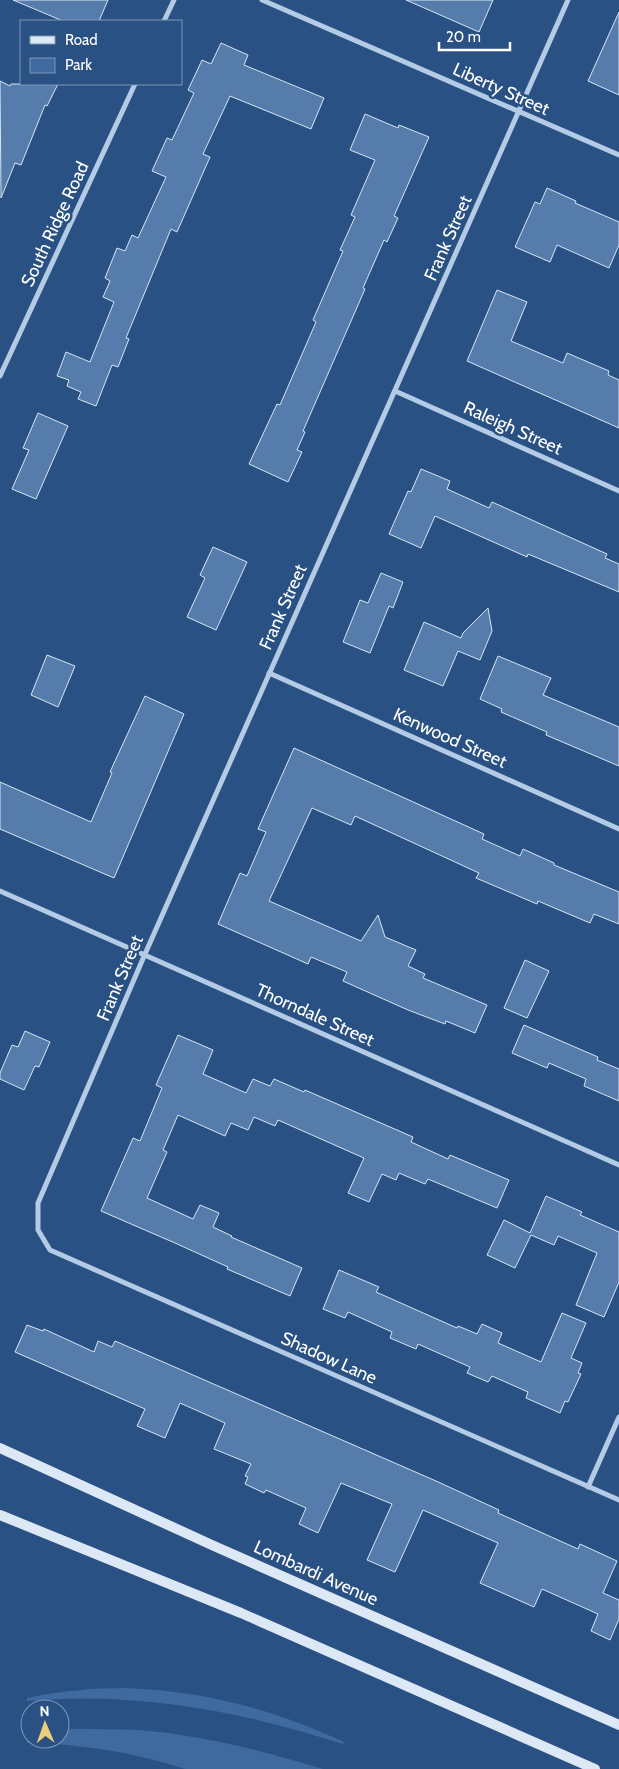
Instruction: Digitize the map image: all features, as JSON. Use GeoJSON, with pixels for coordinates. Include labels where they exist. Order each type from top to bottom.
{"type":"FeatureCollection","features":[{"type":"Feature","properties":{"kind":"main road","name":"Lombardi Avenue"},"geometry":{"type":"LineString","coordinates":[[0,1448],[214,1546],[619,1725]]}},
{"type":"Feature","properties":{"kind":"main road"},"geometry":{"type":"LineString","coordinates":[[0,1515],[247,1615],[595,1769]]}},
{"type":"Feature","properties":{"kind":"street"},"geometry":{"type":"LineString","coordinates":[[164,20],[174,0]]}},
{"type":"Feature","properties":{"kind":"street","name":"Liberty Street"},"geometry":{"type":"LineString","coordinates":[[262,0],[619,155]]}},
{"type":"Feature","properties":{"kind":"street","name":"Frank Street"},"geometry":{"type":"LineString","coordinates":[[38,1230],[38,1204],[145,954],[568,0]]}},
{"type":"Feature","properties":{"kind":"street","name":"South Ridge Road"},"geometry":{"type":"LineString","coordinates":[[0,376],[136,85]]}},
{"type":"Feature","properties":{"kind":"street","name":"Raleigh Street"},"geometry":{"type":"LineString","coordinates":[[395,390],[619,491]]}},
{"type":"Feature","properties":{"kind":"street","name":"Kenwood Street"},"geometry":{"type":"LineString","coordinates":[[269,673],[619,829]]}},
{"type":"Feature","properties":{"kind":"street","name":"Thorndale Street"},"geometry":{"type":"LineString","coordinates":[[0,891],[619,1165]]}},
{"type":"Feature","properties":{"kind":"street","name":"Shadow Lane"},"geometry":{"type":"LineString","coordinates":[[38,1230],[50,1250],[619,1500]]}},
{"type":"Feature","properties":{"kind":"street"},"geometry":{"type":"LineString","coordinates":[[588,1487],[619,1418]]}},
{"type":"Feature","properties":{"kind":"green space"},"geometry":{"type":"Polygon","coordinates":[[[126,1688],[155,1690],[211,1698],[264,1711],[344,1742],[343,1744],[266,1722],[187,1706],[108,1699],[27,1699],[89,1689],[126,1688]]]}},
{"type":"Feature","properties":{"kind":"green space"},"geometry":{"type":"Polygon","coordinates":[[[70,1729],[136,1730],[184,1735],[254,1750],[323,1769],[185,1769],[127,1754],[70,1745],[70,1729]]]}},
{"type":"Feature","properties":{"kind":"building"},"geometry":{"type":"Polygon","coordinates":[[[13,0],[108,0],[99,20],[61,20],[13,0]]]}},
{"type":"Feature","properties":{"kind":"building"},"geometry":{"type":"Polygon","coordinates":[[[406,0],[493,0],[479,32],[406,0]]]}},
{"type":"Feature","properties":{"kind":"building"},"geometry":{"type":"Polygon","coordinates":[[[619,12],[619,95],[588,81],[619,12]]]}},
{"type":"Feature","properties":{"kind":"building"},"geometry":{"type":"Polygon","coordinates":[[[221,43],[248,55],[244,65],[324,98],[311,129],[230,96],[203,154],[210,157],[177,232],[171,229],[126,338],[129,339],[118,367],[112,365],[96,406],[78,399],[81,392],[67,386],[69,380],[57,376],[66,352],[90,362],[114,302],[103,297],[110,281],[105,278],[117,248],[125,251],[132,235],[138,238],[166,177],[152,171],[167,138],[172,140],[194,93],[188,90],[202,60],[211,64],[221,43]]]}},
{"type":"Feature","properties":{"kind":"building"},"geometry":{"type":"Polygon","coordinates":[[[0,81],[10,86],[11,84],[58,85],[47,106],[45,105],[21,165],[15,163],[1,198],[0,81]]]}},
{"type":"Feature","properties":{"kind":"building"},"geometry":{"type":"Polygon","coordinates":[[[365,114],[398,128],[399,125],[429,137],[394,216],[398,218],[387,242],[384,240],[363,288],[365,289],[303,431],[305,432],[297,450],[302,452],[288,482],[249,464],[277,404],[280,405],[316,322],[313,320],[343,251],[340,250],[355,217],[351,215],[375,160],[350,150],[365,114]]]}},
{"type":"Feature","properties":{"kind":"building"},"geometry":{"type":"Polygon","coordinates":[[[547,188],[576,201],[575,203],[619,222],[619,245],[609,268],[557,245],[550,262],[515,247],[535,202],[540,204],[547,188]]]}},
{"type":"Feature","properties":{"kind":"building"},"geometry":{"type":"Polygon","coordinates":[[[497,290],[527,302],[511,341],[563,363],[567,353],[609,371],[608,375],[619,380],[619,428],[467,361],[497,290]]]}},
{"type":"Feature","properties":{"kind":"building"},"geometry":{"type":"Polygon","coordinates":[[[38,413],[68,426],[36,499],[12,489],[29,450],[23,448],[38,413]]]}},
{"type":"Feature","properties":{"kind":"building"},"geometry":{"type":"Polygon","coordinates":[[[421,469],[450,481],[447,489],[489,508],[492,502],[607,554],[605,558],[619,564],[619,592],[528,554],[527,557],[435,516],[421,548],[389,534],[408,491],[411,492],[421,469]]]}},
{"type":"Feature","properties":{"kind":"building"},"geometry":{"type":"Polygon","coordinates":[[[213,547],[247,562],[216,630],[187,617],[205,578],[200,575],[213,547]]]}},
{"type":"Feature","properties":{"kind":"building"},"geometry":{"type":"Polygon","coordinates":[[[381,573],[403,582],[393,608],[389,606],[370,653],[343,642],[360,600],[368,603],[381,573]]]}},
{"type":"Feature","properties":{"kind":"building"},"geometry":{"type":"Polygon","coordinates":[[[488,608],[492,631],[480,660],[458,651],[443,686],[404,670],[424,622],[461,638],[463,633],[488,608]]]}},
{"type":"Feature","properties":{"kind":"building"},"geometry":{"type":"Polygon","coordinates":[[[47,655],[75,666],[58,707],[31,695],[47,655]]]}},
{"type":"Feature","properties":{"kind":"building"},"geometry":{"type":"Polygon","coordinates":[[[498,656],[551,678],[543,695],[619,727],[619,766],[546,735],[547,732],[501,712],[502,709],[480,699],[498,656]]]}},
{"type":"Feature","properties":{"kind":"building"},"geometry":{"type":"Polygon","coordinates":[[[145,696],[184,714],[114,878],[0,829],[0,782],[91,822],[112,773],[110,772],[145,696]]]}},
{"type":"Feature","properties":{"kind":"building"},"geometry":{"type":"Polygon","coordinates":[[[294,748],[484,834],[482,839],[520,856],[523,849],[554,863],[554,865],[619,892],[619,924],[594,914],[590,923],[538,901],[537,904],[476,878],[479,873],[355,816],[351,825],[312,808],[269,901],[361,941],[378,915],[385,937],[416,950],[408,966],[425,974],[423,978],[487,1005],[475,1033],[446,1021],[445,1024],[408,1010],[343,981],[347,972],[311,957],[308,964],[218,924],[240,873],[247,876],[266,832],[258,829],[294,748]]]}},
{"type":"Feature","properties":{"kind":"building"},"geometry":{"type":"Polygon","coordinates":[[[525,960],[549,971],[527,1018],[504,1008],[525,960]]]}},
{"type":"Feature","properties":{"kind":"building"},"geometry":{"type":"Polygon","coordinates":[[[524,1025],[598,1057],[597,1060],[619,1069],[619,1101],[584,1086],[586,1079],[549,1063],[547,1068],[512,1053],[524,1025]]]}},
{"type":"Feature","properties":{"kind":"building"},"geometry":{"type":"Polygon","coordinates":[[[25,1031],[50,1042],[39,1067],[35,1066],[24,1090],[0,1079],[0,1073],[12,1045],[18,1047],[25,1031]]]}},
{"type":"Feature","properties":{"kind":"building"},"geometry":{"type":"Polygon","coordinates":[[[178,1035],[213,1050],[203,1074],[246,1093],[253,1079],[270,1086],[274,1079],[304,1092],[305,1090],[413,1137],[411,1142],[448,1159],[450,1155],[509,1180],[497,1208],[428,1179],[425,1184],[399,1173],[396,1180],[382,1174],[369,1202],[348,1193],[364,1158],[278,1120],[275,1126],[254,1117],[248,1130],[231,1123],[225,1136],[178,1115],[163,1150],[167,1152],[147,1198],[193,1219],[200,1205],[219,1213],[213,1227],[231,1237],[302,1268],[290,1296],[101,1211],[133,1138],[140,1141],[162,1088],[156,1085],[178,1035]]]}},
{"type":"Feature","properties":{"kind":"building"},"geometry":{"type":"Polygon","coordinates":[[[546,1196],[582,1212],[580,1215],[619,1232],[619,1282],[604,1317],[576,1305],[597,1253],[558,1236],[554,1245],[531,1235],[515,1268],[487,1255],[504,1220],[530,1233],[546,1196]]]}},
{"type":"Feature","properties":{"kind":"building"},"geometry":{"type":"Polygon","coordinates":[[[339,1270],[379,1287],[376,1292],[457,1328],[458,1326],[477,1334],[482,1324],[502,1333],[498,1343],[541,1362],[562,1313],[586,1323],[571,1358],[582,1363],[578,1373],[581,1374],[568,1402],[565,1401],[560,1413],[526,1398],[528,1392],[492,1376],[488,1382],[467,1373],[470,1367],[418,1344],[416,1349],[390,1338],[392,1332],[348,1312],[345,1318],[323,1309],[339,1270]]]}},
{"type":"Feature","properties":{"kind":"building"},"geometry":{"type":"Polygon","coordinates":[[[27,1325],[43,1331],[44,1329],[94,1352],[98,1341],[112,1347],[115,1341],[436,1481],[499,1510],[498,1513],[578,1549],[580,1544],[617,1561],[603,1593],[619,1600],[619,1619],[610,1640],[591,1631],[598,1614],[542,1589],[534,1607],[480,1583],[498,1543],[423,1510],[395,1572],[367,1560],[392,1504],[341,1483],[318,1533],[299,1524],[306,1508],[266,1490],[264,1493],[245,1484],[248,1477],[245,1476],[251,1464],[214,1449],[225,1423],[180,1403],[165,1438],[137,1426],[145,1409],[15,1352],[27,1325]]]}}]}
